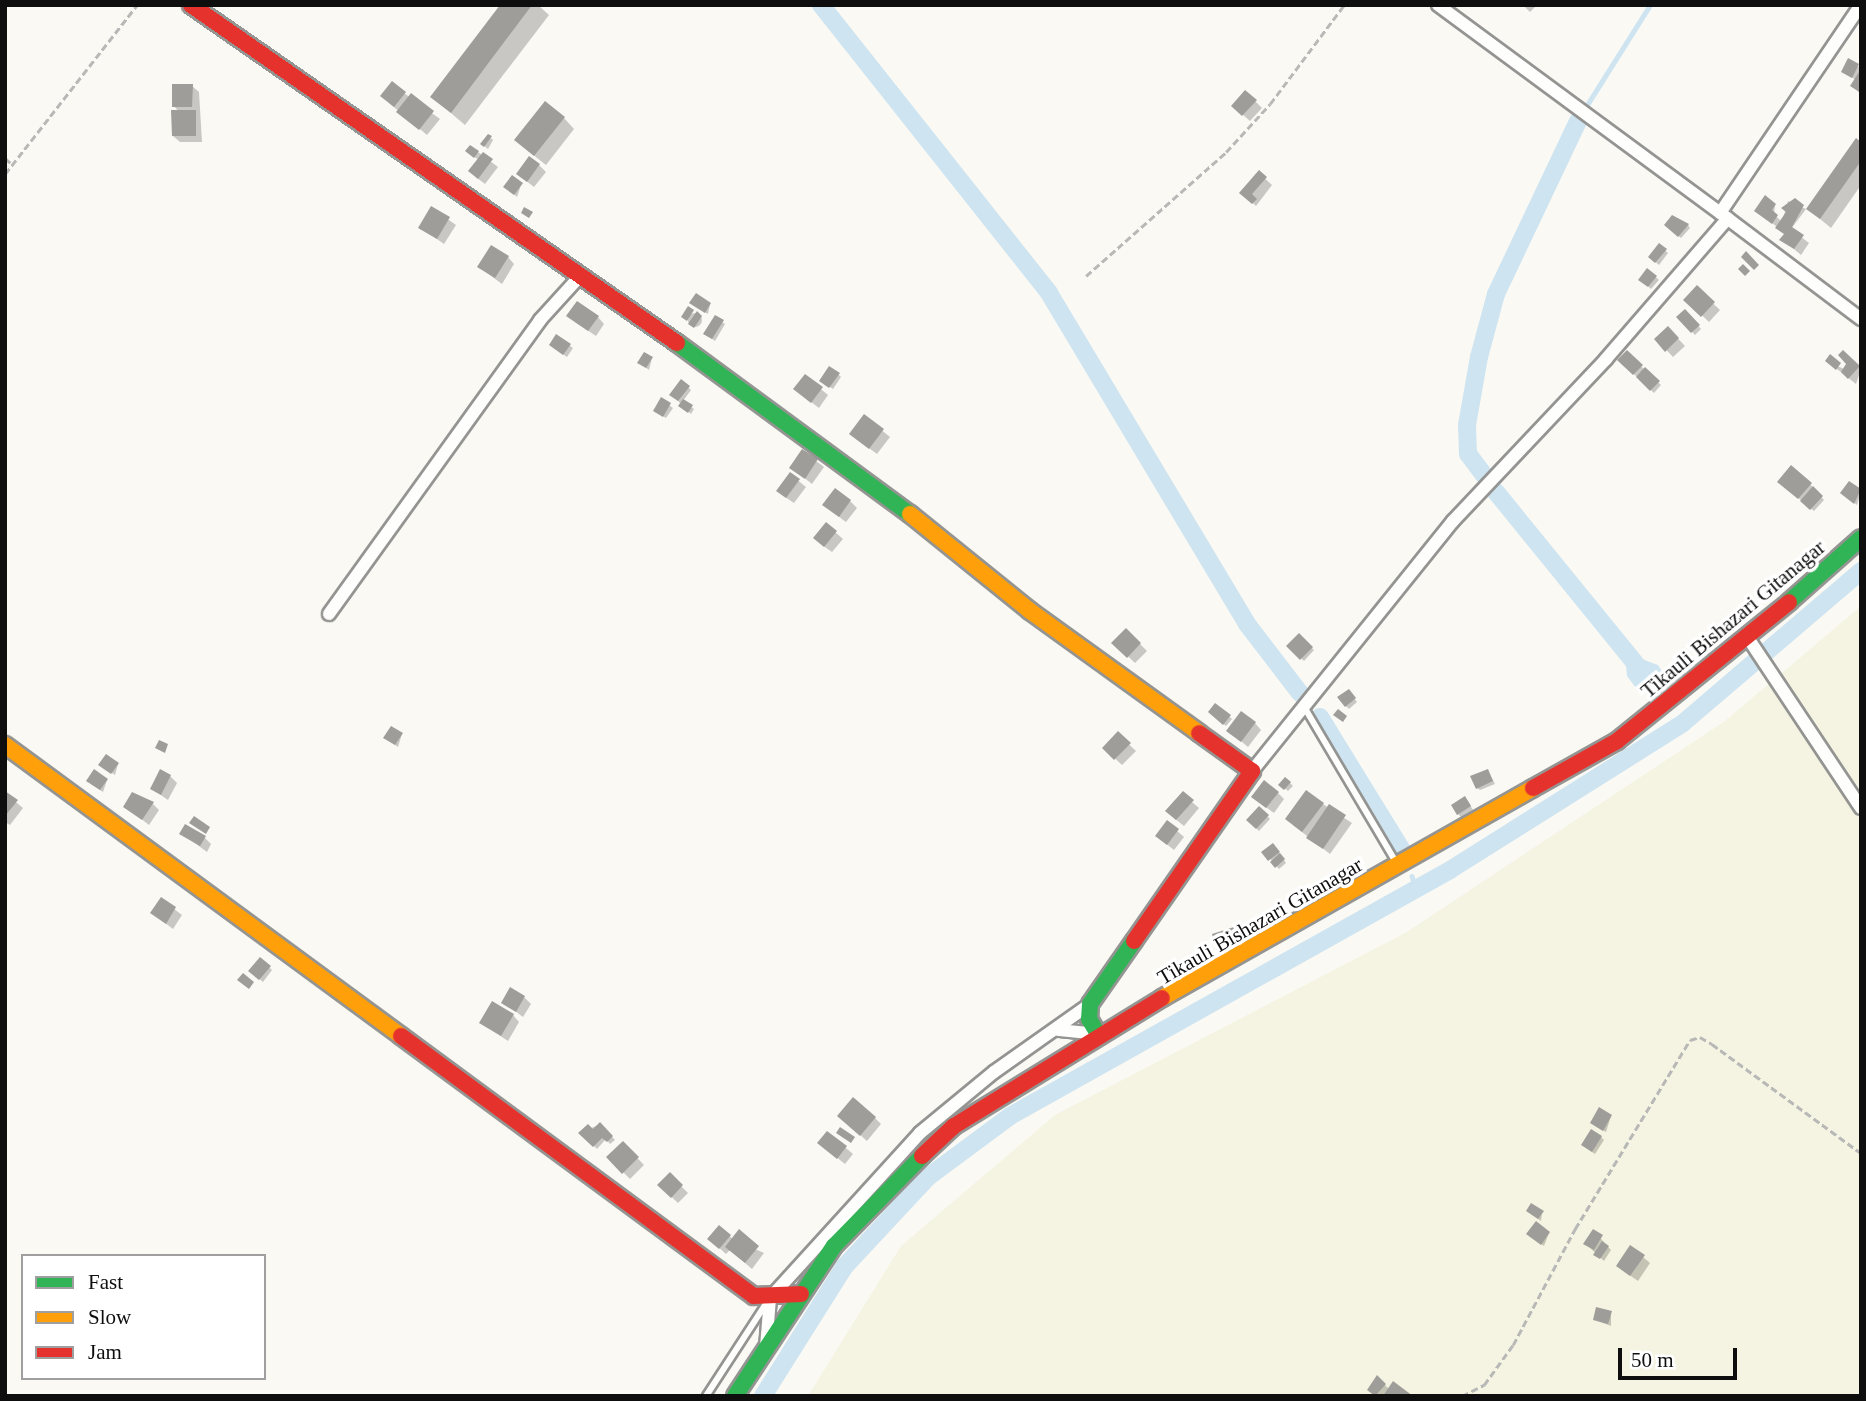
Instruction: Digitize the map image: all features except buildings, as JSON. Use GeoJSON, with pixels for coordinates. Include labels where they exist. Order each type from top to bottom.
{"type":"FeatureCollection","features":[{"type":"Feature","properties":{"kind":"street"},"geometry":{"type":"LineString","coordinates":[[191,5],[581,275],[869,481],[1030,611],[1252,771]]}},
{"type":"Feature","properties":{"kind":"street"},"geometry":{"type":"LineString","coordinates":[[1438,5],[1861,319]]}},
{"type":"Feature","properties":{"kind":"street"},"geometry":{"type":"LineString","coordinates":[[766,1348],[770,1298],[920,1133],[994,1072],[1057,1030],[1090,1004],[1252,771],[1303,705],[1453,521],[1606,359],[1724,216],[1860,5]]}},
{"type":"Feature","properties":{"kind":"street"},"geometry":{"type":"LineString","coordinates":[[329,614],[540,320],[581,275]]}},
{"type":"Feature","properties":{"kind":"street","name":"Tikauli Bishazari Gitanagar"},"geometry":{"type":"LineString","coordinates":[[735,1396],[801,1294],[842,1237],[954,1126],[1098,1034],[1617,741],[1753,644],[1861,538]]}},
{"type":"Feature","properties":{"kind":"street"},"geometry":{"type":"LineString","coordinates":[[1753,644],[1861,808]]}},
{"type":"Feature","properties":{"kind":"street"},"geometry":{"type":"LineString","coordinates":[[5,745],[754,1296],[770,1298],[801,1294]]}},
{"type":"Feature","properties":{"kind":"street"},"geometry":{"type":"LineString","coordinates":[[1090,1004],[1089,1020],[1098,1034]]}},
{"type":"Feature","properties":{"kind":"street"},"geometry":{"type":"LineString","coordinates":[[1057,1030],[1098,1034]]}},
{"type":"Feature","properties":{"kind":"lane"},"geometry":{"type":"LineString","coordinates":[[1303,705],[1398,866]]}},
{"type":"Feature","properties":{"kind":"lane"},"geometry":{"type":"LineString","coordinates":[[706,1396],[770,1298]]}},
{"type":"Feature","properties":{"kind":"path"},"geometry":{"type":"LineString","coordinates":[[5,174],[90,70],[137,5]]}},
{"type":"Feature","properties":{"kind":"path"},"geometry":{"type":"LineString","coordinates":[[1086,276],[1226,152],[1270,104],[1344,5]]}},
{"type":"Feature","properties":{"kind":"path"},"geometry":{"type":"LineString","coordinates":[[5,159],[12,164]]}},
{"type":"Feature","properties":{"kind":"path"},"geometry":{"type":"LineString","coordinates":[[1462,1396],[1485,1385],[1513,1345],[1574,1229],[1690,1040],[1700,1038],[1712,1044],[1861,1153]]}},
{"type":"Feature","properties":{"kind":"green space"},"geometry":{"type":"Polygon","coordinates":[[[1861,606],[1861,1396],[808,1396],[901,1246],[1055,1115],[1407,932],[1725,721],[1861,606]]]}},
{"type":"Feature","properties":{"kind":"water"},"geometry":{"type":"Polygon","coordinates":[[[1639,658],[1658,665],[1665,676],[1667,694],[1663,697],[1636,688],[1627,676],[1626,665],[1639,658]]]}},
{"type":"Feature","properties":{"kind":"waterway"},"geometry":{"type":"LineString","coordinates":[[821,5],[1049,293],[1247,624],[1300,693]]}},
{"type":"Feature","properties":{"kind":"waterway"},"geometry":{"type":"LineString","coordinates":[[1587,105],[1650,5]]}},
{"type":"Feature","properties":{"kind":"waterway"},"geometry":{"type":"LineString","coordinates":[[1487,479],[1468,454],[1467,425],[1479,357],[1496,294],[1578,121]]}},
{"type":"Feature","properties":{"kind":"waterway"},"geometry":{"type":"LineString","coordinates":[[1496,492],[1648,679]]}},
{"type":"Feature","properties":{"kind":"waterway"},"geometry":{"type":"LineString","coordinates":[[763,1396],[845,1266],[928,1177],[1010,1116],[1450,870],[1683,723],[1861,571]]}},
{"type":"Feature","properties":{"kind":"waterway"},"geometry":{"type":"LineString","coordinates":[[1320,717],[1403,852]]}},
{"type":"Feature","properties":{"kind":"waterway"},"geometry":{"type":"LineString","coordinates":[[1412,876],[1416,889]]}},
{"type":"Feature","properties":{"kind":"traffic: fast"},"geometry":{"type":"LineString","coordinates":[[677,343],[910,514]]}},
{"type":"Feature","properties":{"kind":"traffic: fast"},"geometry":{"type":"LineString","coordinates":[[1789,602],[1861,538]]}},
{"type":"Feature","properties":{"kind":"traffic: fast"},"geometry":{"type":"LineString","coordinates":[[1098,1034],[1089,1019],[1090,1004],[1134,941]]}},
{"type":"Feature","properties":{"kind":"traffic: fast"},"geometry":{"type":"LineString","coordinates":[[735,1396],[834,1246],[922,1156]]}},
{"type":"Feature","properties":{"kind":"traffic: slow"},"geometry":{"type":"LineString","coordinates":[[910,514],[1030,611],[1199,733]]}},
{"type":"Feature","properties":{"kind":"traffic: slow"},"geometry":{"type":"LineString","coordinates":[[5,745],[401,1036]]}},
{"type":"Feature","properties":{"kind":"traffic: slow"},"geometry":{"type":"LineString","coordinates":[[1162,998],[1533,788]]}},
{"type":"Feature","properties":{"kind":"traffic: jam"},"geometry":{"type":"LineString","coordinates":[[191,5],[677,343]]}},
{"type":"Feature","properties":{"kind":"traffic: jam"},"geometry":{"type":"LineString","coordinates":[[1533,788],[1617,741],[1789,602]]}},
{"type":"Feature","properties":{"kind":"traffic: jam"},"geometry":{"type":"LineString","coordinates":[[1134,941],[1252,771],[1199,733]]}},
{"type":"Feature","properties":{"kind":"traffic: jam"},"geometry":{"type":"LineString","coordinates":[[922,1156],[954,1126],[1162,998]]}},
{"type":"Feature","properties":{"kind":"traffic: jam"},"geometry":{"type":"LineString","coordinates":[[401,1036],[754,1296],[801,1294]]}}]}
